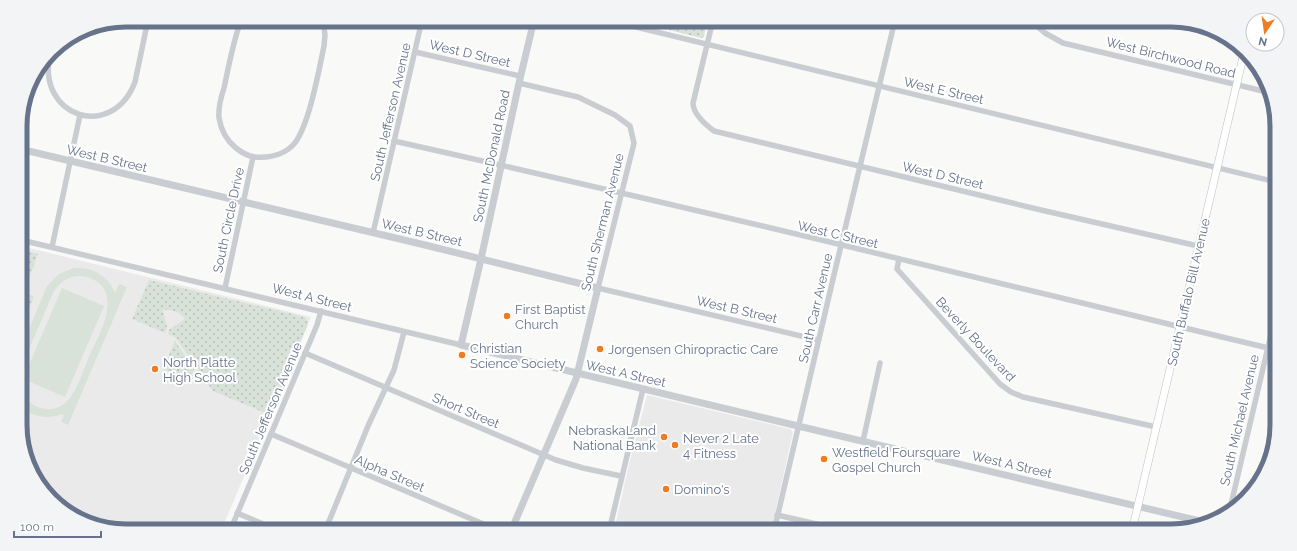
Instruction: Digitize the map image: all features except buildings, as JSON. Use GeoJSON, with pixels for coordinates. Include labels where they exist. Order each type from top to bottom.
{"type":"FeatureCollection","features":[{"type":"Feature","properties":{"kind":"main road","name":"South Buffalo Bill Avenue"},"geometry":{"type":"LineString","coordinates":[[1134,524],[1243,58]]}},
{"type":"Feature","properties":{"kind":"street"},"geometry":{"type":"LineString","coordinates":[[47,67],[48,74],[55,97],[62,106],[80,115],[99,116],[107,113],[126,100],[131,91],[135,82],[147,27]]}},
{"type":"Feature","properties":{"kind":"street"},"geometry":{"type":"LineString","coordinates":[[239,27],[230,59],[218,116],[224,134],[230,143],[244,154],[253,157],[268,158],[282,153],[294,144],[302,130],[324,46],[324,27]]}},
{"type":"Feature","properties":{"kind":"street","name":"South Jefferson Avenue"},"geometry":{"type":"LineString","coordinates":[[373,233],[420,27]]}},
{"type":"Feature","properties":{"kind":"street","name":"South McDonald Road"},"geometry":{"type":"LineString","coordinates":[[461,345],[532,27]]}},
{"type":"Feature","properties":{"kind":"street","name":"West E Street"},"geometry":{"type":"LineString","coordinates":[[636,27],[1270,181]]}},
{"type":"Feature","properties":{"kind":"street"},"geometry":{"type":"LineString","coordinates":[[707,44],[711,27]]}},
{"type":"Feature","properties":{"kind":"street","name":"South Carr Avenue"},"geometry":{"type":"LineString","coordinates":[[775,524],[893,27]]}},
{"type":"Feature","properties":{"kind":"street","name":"West Birchwood Road"},"geometry":{"type":"LineString","coordinates":[[1038,27],[1045,34],[1063,43],[1263,91]]}},
{"type":"Feature","properties":{"kind":"street","name":"West D Street"},"geometry":{"type":"LineString","coordinates":[[707,44],[693,108],[714,131],[1198,246]]}},
{"type":"Feature","properties":{"kind":"street","name":"West D Street"},"geometry":{"type":"LineString","coordinates":[[415,52],[578,97],[615,115],[626,123]]}},
{"type":"Feature","properties":{"kind":"street"},"geometry":{"type":"LineString","coordinates":[[52,247],[80,115]]}},
{"type":"Feature","properties":{"kind":"street","name":"South Sherman Avenue"},"geometry":{"type":"LineString","coordinates":[[514,524],[578,374],[634,143],[630,126],[626,123]]}},
{"type":"Feature","properties":{"kind":"street","name":"West C Street"},"geometry":{"type":"LineString","coordinates":[[394,141],[621,193],[1268,348]]}},
{"type":"Feature","properties":{"kind":"street","name":"West B Street"},"geometry":{"type":"LineString","coordinates":[[27,152],[818,340]]}},
{"type":"Feature","properties":{"kind":"street","name":"South Circle Drive"},"geometry":{"type":"LineString","coordinates":[[225,288],[253,157]]}},
{"type":"Feature","properties":{"kind":"street","name":"West A Street"},"geometry":{"type":"LineString","coordinates":[[27,242],[1197,520]]}},
{"type":"Feature","properties":{"kind":"street","name":"Beverly Boulevard"},"geometry":{"type":"LineString","coordinates":[[899,259],[897,269],[1000,384],[1012,392],[1023,397],[1156,427]]}},
{"type":"Feature","properties":{"kind":"street","name":"South Jefferson Avenue"},"geometry":{"type":"LineString","coordinates":[[233,524],[322,311]]}},
{"type":"Feature","properties":{"kind":"street"},"geometry":{"type":"LineString","coordinates":[[328,524],[385,387],[394,370],[404,332]]}},
{"type":"Feature","properties":{"kind":"street","name":"South Michael Avenue"},"geometry":{"type":"LineString","coordinates":[[1231,503],[1270,339]]}},
{"type":"Feature","properties":{"kind":"street","name":"Short Street"},"geometry":{"type":"LineString","coordinates":[[305,353],[556,460],[621,476]]}},
{"type":"Feature","properties":{"kind":"street"},"geometry":{"type":"LineString","coordinates":[[863,441],[880,363]]}},
{"type":"Feature","properties":{"kind":"street"},"geometry":{"type":"LineString","coordinates":[[611,524],[643,389]]}},
{"type":"Feature","properties":{"kind":"street","name":"Alpha Street"},"geometry":{"type":"LineString","coordinates":[[271,434],[483,524]]}},
{"type":"Feature","properties":{"kind":"street"},"geometry":{"type":"LineString","coordinates":[[237,513],[263,524]]}},
{"type":"Feature","properties":{"kind":"street"},"geometry":{"type":"LineString","coordinates":[[777,515],[816,524]]}},
{"type":"Feature","properties":{"kind":"shaded area"},"geometry":{"type":"Polygon","coordinates":[[[668,27],[706,27],[704,37],[701,38],[669,30],[668,27]]]}},
{"type":"Feature","properties":{"kind":"shaded area","name":"North Platte High School"},"geometry":{"type":"Polygon","coordinates":[[[27,247],[311,317],[224,524],[120,524],[101,521],[77,511],[66,503],[56,495],[40,474],[30,450],[27,425],[27,247]]]}},
{"type":"Feature","properties":{"kind":"shaded area"},"geometry":{"type":"Polygon","coordinates":[[[27,251],[38,254],[27,284],[27,251]]]}},
{"type":"Feature","properties":{"kind":"shaded area"},"geometry":{"type":"Polygon","coordinates":[[[74,268],[85,268],[95,271],[104,277],[111,285],[115,293],[119,284],[127,287],[68,425],[61,422],[64,415],[62,414],[46,417],[35,415],[27,411],[27,400],[35,406],[54,409],[70,398],[79,382],[101,331],[107,310],[107,300],[105,291],[99,283],[91,279],[77,276],[65,280],[53,293],[27,354],[27,334],[47,286],[59,274],[74,268]]]}},
{"type":"Feature","properties":{"kind":"shaded area"},"geometry":{"type":"Polygon","coordinates":[[[149,280],[305,317],[308,324],[270,415],[213,391],[175,337],[168,334],[169,330],[185,319],[181,314],[170,310],[163,310],[167,328],[165,333],[132,319],[149,280]]]}},
{"type":"Feature","properties":{"kind":"shaded area"},"geometry":{"type":"Polygon","coordinates":[[[62,288],[104,306],[65,397],[27,381],[27,370],[62,288]]]}},
{"type":"Feature","properties":{"kind":"shaded area"},"geometry":{"type":"Polygon","coordinates":[[[27,293],[33,296],[27,314],[27,293]]]}},
{"type":"Feature","properties":{"kind":"shaded area"},"geometry":{"type":"Polygon","coordinates":[[[175,341],[194,369],[190,380],[163,369],[175,341]]]}},
{"type":"Feature","properties":{"kind":"shaded area"},"geometry":{"type":"Polygon","coordinates":[[[647,395],[790,429],[793,432],[773,524],[616,524],[647,395]]]}},
{"type":"Feature","properties":{"kind":"place","name":"First Baptist Church"},"geometry":{"type":"Point","coordinates":[507,316]}},
{"type":"Feature","properties":{"kind":"place","name":"Jorgensen Chiropractic Care"},"geometry":{"type":"Point","coordinates":[600,349]}},
{"type":"Feature","properties":{"kind":"place","name":"Christian Science Society"},"geometry":{"type":"Point","coordinates":[462,355]}},
{"type":"Feature","properties":{"kind":"place","name":"North Platte High School"},"geometry":{"type":"Point","coordinates":[155,369]}},
{"type":"Feature","properties":{"kind":"place","name":"NebraskaLand National Bank"},"geometry":{"type":"Point","coordinates":[664,437]}},
{"type":"Feature","properties":{"kind":"place","name":"Never 2 Late 4 Fitness"},"geometry":{"type":"Point","coordinates":[675,445]}},
{"type":"Feature","properties":{"kind":"place","name":"Westfield Foursquare Gospel Church"},"geometry":{"type":"Point","coordinates":[824,459]}},
{"type":"Feature","properties":{"kind":"place","name":"Domino's"},"geometry":{"type":"Point","coordinates":[666,489]}}]}
